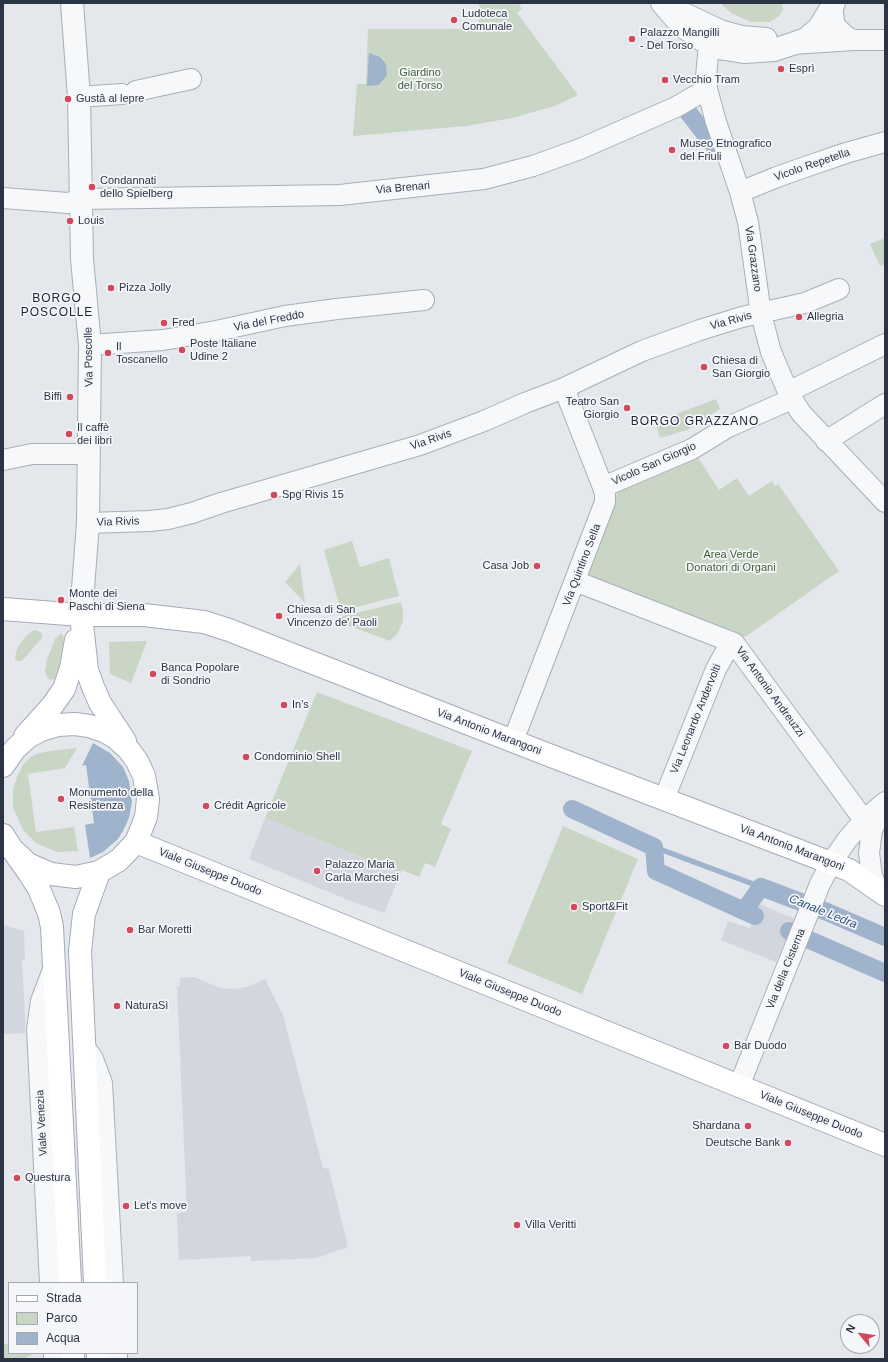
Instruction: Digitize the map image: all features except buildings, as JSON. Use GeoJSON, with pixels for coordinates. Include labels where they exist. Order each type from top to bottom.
{"type":"FeatureCollection","features":[{"type":"Feature","properties":{"kind":"main road","name":"Via Antonio Marangoni"},"geometry":{"type":"LineString","coordinates":[[3,609],[81,615],[144,615],[204,622],[229,630],[849,870],[882,892]]}},
{"type":"Feature","properties":{"kind":"main road"},"geometry":{"type":"LineString","coordinates":[[9,757],[38,720],[52,706],[64,689],[71,668],[81,615]]}},
{"type":"Feature","properties":{"kind":"main road"},"geometry":{"type":"LineString","coordinates":[[8,842],[28,864],[51,874],[76,877],[99,872],[119,860],[136,842],[146,817],[148,799],[144,776],[137,761],[100,703],[87,670],[81,615]]}},
{"type":"Feature","properties":{"kind":"main road"},"geometry":{"type":"LineString","coordinates":[[9,757],[28,737],[40,730],[58,725],[75,724],[89,726],[104,731],[114,737],[129,750],[137,761]]}},
{"type":"Feature","properties":{"kind":"main road","name":"Viale Venezia"},"geometry":{"type":"LineString","coordinates":[[8,842],[29,872],[44,900],[52,927],[70,1282]]}},
{"type":"Feature","properties":{"kind":"main road","name":"Viale Giuseppe Duodo"},"geometry":{"type":"LineString","coordinates":[[136,842],[885,1145]]}},
{"type":"Feature","properties":{"kind":"main road"},"geometry":{"type":"LineString","coordinates":[[95,1282],[80,951],[84,914],[99,872]]}},
{"type":"Feature","properties":{"kind":"street","name":"Via Poscolle"},"geometry":{"type":"LineString","coordinates":[[72,3],[79,97],[82,259],[90,345],[88,523],[81,615]]}},
{"type":"Feature","properties":{"kind":"street"},"geometry":{"type":"LineString","coordinates":[[662,3],[681,25],[709,44],[718,48],[758,52],[774,50],[806,39],[825,19],[833,4]]}},
{"type":"Feature","properties":{"kind":"street"},"geometry":{"type":"LineString","coordinates":[[666,3],[720,31],[742,37],[769,38],[801,30],[811,25],[833,4]]}},
{"type":"Feature","properties":{"kind":"street"},"geometry":{"type":"LineString","coordinates":[[833,4],[834,21],[836,27],[843,34],[854,40]]}},
{"type":"Feature","properties":{"kind":"street","name":"Via Grazzano"},"geometry":{"type":"LineString","coordinates":[[703,23],[709,37],[707,83],[723,143],[740,192],[748,222],[761,314],[771,352],[790,396],[801,413],[826,441],[881,490]]}},
{"type":"Feature","properties":{"kind":"street"},"geometry":{"type":"LineString","coordinates":[[792,44],[854,40],[885,40]]}},
{"type":"Feature","properties":{"kind":"street"},"geometry":{"type":"LineString","coordinates":[[707,83],[712,68],[718,61],[737,51]]}},
{"type":"Feature","properties":{"kind":"street"},"geometry":{"type":"LineString","coordinates":[[79,97],[129,92],[190,79]]}},
{"type":"Feature","properties":{"kind":"street","name":"Via Brenari"},"geometry":{"type":"LineString","coordinates":[[3,198],[68,203],[81,199],[340,195],[484,179],[533,166],[580,149],[676,108],[707,83]]}},
{"type":"Feature","properties":{"kind":"street","name":"Vicolo Repetella"},"geometry":{"type":"LineString","coordinates":[[740,192],[808,166],[885,142]]}},
{"type":"Feature","properties":{"kind":"street","name":"Via Rivis"},"geometry":{"type":"LineString","coordinates":[[88,523],[168,519],[420,445],[484,421],[524,403],[564,388],[642,351],[700,330],[742,317],[805,303],[839,289]]}},
{"type":"Feature","properties":{"kind":"street","name":"Via del Freddo"},"geometry":{"type":"LineString","coordinates":[[90,345],[163,340],[216,331],[285,316],[424,300]]}},
{"type":"Feature","properties":{"kind":"street","name":"Vicolo San Giorgio"},"geometry":{"type":"LineString","coordinates":[[603,486],[692,449],[728,427],[790,396],[885,344]]}},
{"type":"Feature","properties":{"kind":"street","name":"Via Quintino Sella"},"geometry":{"type":"LineString","coordinates":[[513,741],[603,511],[605,502],[603,486],[564,388]]}},
{"type":"Feature","properties":{"kind":"street"},"geometry":{"type":"LineString","coordinates":[[826,441],[885,404]]}},
{"type":"Feature","properties":{"kind":"street"},"geometry":{"type":"LineString","coordinates":[[3,460],[32,454],[88,454]]}},
{"type":"Feature","properties":{"kind":"street","name":"Via Antonio Andreuzzi"},"geometry":{"type":"LineString","coordinates":[[575,581],[734,643],[864,820]]}},
{"type":"Feature","properties":{"kind":"street","name":"Via Leonardo Andervolti"},"geometry":{"type":"LineString","coordinates":[[664,799],[716,669],[724,653],[734,643]]}},
{"type":"Feature","properties":{"kind":"street","name":"Via della Cisterna"},"geometry":{"type":"LineString","coordinates":[[739,1086],[831,863],[840,847],[864,820],[885,802]]}},
{"type":"Feature","properties":{"kind":"street","name":"Via della Cisterna"},"geometry":{"type":"LineString","coordinates":[[882,892],[872,876],[870,865],[870,841],[876,819],[885,802]]}},
{"type":"Feature","properties":{"kind":"street","name":"Viale Venezia"},"geometry":{"type":"LineString","coordinates":[[50,1282],[37,1029],[41,1001],[55,965]]}},
{"type":"Feature","properties":{"kind":"street"},"geometry":{"type":"LineString","coordinates":[[84,1046],[95,1064],[102,1083],[113,1282]]}},
{"type":"Feature","properties":{"kind":"shaded area"},"geometry":{"type":"Polygon","coordinates":[[[265,818],[396,872],[402,870],[384,913],[249,859],[265,818]]]}},
{"type":"Feature","properties":{"kind":"shaded area"},"geometry":{"type":"Polygon","coordinates":[[[759,904],[795,919],[776,962],[721,940],[728,921],[750,928],[759,904]]]}},
{"type":"Feature","properties":{"kind":"shaded area"},"geometry":{"type":"Polygon","coordinates":[[[3,925],[24,931],[25,959],[22,960],[25,1033],[3,1034],[3,925]]]}},
{"type":"Feature","properties":{"kind":"shaded area"},"geometry":{"type":"Polygon","coordinates":[[[194,977],[220,988],[232,989],[247,987],[265,979],[283,1015],[323,1168],[329,1169],[348,1247],[316,1258],[251,1261],[250,1256],[179,1260],[177,1213],[187,1212],[177,987],[180,986],[180,978],[194,977]]]}},
{"type":"Feature","properties":{"kind":"green space","name":"Giardino del Torso"},"geometry":{"type":"Polygon","coordinates":[[[479,3],[518,3],[522,9],[517,13],[578,95],[555,106],[512,118],[466,126],[353,136],[357,84],[366,84],[368,29],[479,29],[479,3]]]}},
{"type":"Feature","properties":{"kind":"green space"},"geometry":{"type":"Polygon","coordinates":[[[720,3],[782,3],[783,10],[779,16],[770,22],[751,22],[731,13],[720,3]]]}},
{"type":"Feature","properties":{"kind":"green space"},"geometry":{"type":"Polygon","coordinates":[[[885,238],[885,264],[880,266],[870,244],[885,238]]]}},
{"type":"Feature","properties":{"kind":"green space"},"geometry":{"type":"Polygon","coordinates":[[[716,399],[720,409],[687,430],[660,438],[655,422],[716,399]]]}},
{"type":"Feature","properties":{"kind":"green space","name":"Area Verde Donatori di Organi"},"geometry":{"type":"Polygon","coordinates":[[[695,453],[719,490],[737,478],[749,496],[772,481],[775,486],[778,484],[839,571],[745,637],[730,635],[585,577],[621,484],[695,453]]]}},
{"type":"Feature","properties":{"kind":"green space"},"geometry":{"type":"Polygon","coordinates":[[[352,541],[360,567],[389,558],[399,596],[341,611],[324,550],[352,541]]]}},
{"type":"Feature","properties":{"kind":"green space"},"geometry":{"type":"Polygon","coordinates":[[[300,564],[305,603],[285,582],[300,564]]]}},
{"type":"Feature","properties":{"kind":"green space"},"geometry":{"type":"Polygon","coordinates":[[[401,602],[403,621],[398,633],[390,641],[341,623],[340,617],[401,602]]]}},
{"type":"Feature","properties":{"kind":"green space"},"geometry":{"type":"Polygon","coordinates":[[[36,630],[42,633],[42,638],[22,661],[17,661],[15,659],[19,645],[27,635],[36,630]]]}},
{"type":"Feature","properties":{"kind":"green space"},"geometry":{"type":"Polygon","coordinates":[[[61,633],[64,638],[61,665],[57,676],[50,680],[45,671],[47,659],[55,639],[61,633]]]}},
{"type":"Feature","properties":{"kind":"green space"},"geometry":{"type":"Polygon","coordinates":[[[147,641],[131,683],[110,674],[109,642],[147,641]]]}},
{"type":"Feature","properties":{"kind":"green space"},"geometry":{"type":"Polygon","coordinates":[[[317,692],[472,751],[441,824],[451,829],[435,867],[425,863],[419,877],[402,870],[397,872],[265,818],[317,692]]]}},
{"type":"Feature","properties":{"kind":"green space"},"geometry":{"type":"Polygon","coordinates":[[[77,748],[65,768],[28,774],[36,832],[74,827],[78,851],[57,852],[36,843],[23,830],[13,807],[13,789],[22,766],[31,757],[36,754],[49,751],[77,748]]]}},
{"type":"Feature","properties":{"kind":"green space","name":"Sport&Fit"},"geometry":{"type":"Polygon","coordinates":[[[563,826],[638,859],[582,994],[507,963],[563,826]]]}},
{"type":"Feature","properties":{"kind":"green space"},"geometry":{"type":"Polygon","coordinates":[[[3,1344],[8,1344],[8,1354],[33,1354],[23,1359],[3,1359],[3,1344]]]}},
{"type":"Feature","properties":{"kind":"water"},"geometry":{"type":"Polygon","coordinates":[[[369,53],[380,57],[386,64],[387,75],[379,85],[367,86],[369,53]]]}},
{"type":"Feature","properties":{"kind":"water"},"geometry":{"type":"Polygon","coordinates":[[[93,743],[110,753],[123,767],[129,781],[132,802],[129,818],[118,839],[103,852],[90,858],[85,825],[94,823],[86,765],[82,766],[93,743]]]}},
{"type":"Feature","properties":{"kind":"waterway"},"geometry":{"type":"LineString","coordinates":[[688,112],[712,143]]}},
{"type":"Feature","properties":{"kind":"waterway","name":"Canale Ledra"},"geometry":{"type":"LineString","coordinates":[[572,809],[654,847],[656,871],[755,916]]}},
{"type":"Feature","properties":{"kind":"waterway","name":"Canale Ledra"},"geometry":{"type":"LineString","coordinates":[[654,847],[761,887]]}},
{"type":"Feature","properties":{"kind":"waterway","name":"Canale Ledra"},"geometry":{"type":"LineString","coordinates":[[744,911],[761,887],[827,912],[885,937]]}},
{"type":"Feature","properties":{"kind":"waterway","name":"Canale Ledra"},"geometry":{"type":"LineString","coordinates":[[789,931],[885,973]]}},
{"type":"Feature","properties":{"kind":"place","name":"Ludoteca Comunale"},"geometry":{"type":"Point","coordinates":[454,20]}},
{"type":"Feature","properties":{"kind":"place","name":"Palazzo Mangilli - Del Torso"},"geometry":{"type":"Point","coordinates":[632,39]}},
{"type":"Feature","properties":{"kind":"place","name":"Esprì"},"geometry":{"type":"Point","coordinates":[781,69]}},
{"type":"Feature","properties":{"kind":"place","name":"Vecchio Tram"},"geometry":{"type":"Point","coordinates":[665,80]}},
{"type":"Feature","properties":{"kind":"place","name":"Gustâ al lepre"},"geometry":{"type":"Point","coordinates":[68,99]}},
{"type":"Feature","properties":{"kind":"place","name":"Museo Etnografico del Friuli"},"geometry":{"type":"Point","coordinates":[672,150]}},
{"type":"Feature","properties":{"kind":"place","name":"Condannati dello Spielberg"},"geometry":{"type":"Point","coordinates":[92,187]}},
{"type":"Feature","properties":{"kind":"place","name":"Louis"},"geometry":{"type":"Point","coordinates":[70,221]}},
{"type":"Feature","properties":{"kind":"place","name":"Pizza Jolly"},"geometry":{"type":"Point","coordinates":[111,288]}},
{"type":"Feature","properties":{"kind":"place","name":"Allegria"},"geometry":{"type":"Point","coordinates":[799,317]}},
{"type":"Feature","properties":{"kind":"place","name":"Fred"},"geometry":{"type":"Point","coordinates":[164,323]}},
{"type":"Feature","properties":{"kind":"place","name":"Poste Italiane Udine 2"},"geometry":{"type":"Point","coordinates":[182,350]}},
{"type":"Feature","properties":{"kind":"place","name":"Il Toscanello"},"geometry":{"type":"Point","coordinates":[108,353]}},
{"type":"Feature","properties":{"kind":"place","name":"Chiesa di San Giorgio"},"geometry":{"type":"Point","coordinates":[704,367]}},
{"type":"Feature","properties":{"kind":"place","name":"Biffi"},"geometry":{"type":"Point","coordinates":[70,397]}},
{"type":"Feature","properties":{"kind":"place","name":"Teatro San Giorgio"},"geometry":{"type":"Point","coordinates":[627,408]}},
{"type":"Feature","properties":{"kind":"place","name":"Il caffè dei libri"},"geometry":{"type":"Point","coordinates":[69,434]}},
{"type":"Feature","properties":{"kind":"place","name":"Spg Rivis 15"},"geometry":{"type":"Point","coordinates":[274,495]}},
{"type":"Feature","properties":{"kind":"place","name":"Casa Job"},"geometry":{"type":"Point","coordinates":[537,566]}},
{"type":"Feature","properties":{"kind":"place","name":"Monte dei Paschi di Siena"},"geometry":{"type":"Point","coordinates":[61,600]}},
{"type":"Feature","properties":{"kind":"place","name":"Chiesa di San Vincenzo de' Paoli"},"geometry":{"type":"Point","coordinates":[279,616]}},
{"type":"Feature","properties":{"kind":"place","name":"Banca Popolare di Sondrio"},"geometry":{"type":"Point","coordinates":[153,674]}},
{"type":"Feature","properties":{"kind":"place","name":"In's"},"geometry":{"type":"Point","coordinates":[284,705]}},
{"type":"Feature","properties":{"kind":"place","name":"Condominio Shell"},"geometry":{"type":"Point","coordinates":[246,757]}},
{"type":"Feature","properties":{"kind":"place","name":"Monumento della Resistenza"},"geometry":{"type":"Point","coordinates":[61,799]}},
{"type":"Feature","properties":{"kind":"place","name":"Crédit Agricole"},"geometry":{"type":"Point","coordinates":[206,806]}},
{"type":"Feature","properties":{"kind":"place","name":"Palazzo Maria Carla Marchesi"},"geometry":{"type":"Point","coordinates":[317,871]}},
{"type":"Feature","properties":{"kind":"place","name":"Sport&Fit"},"geometry":{"type":"Point","coordinates":[574,907]}},
{"type":"Feature","properties":{"kind":"place","name":"Bar Moretti"},"geometry":{"type":"Point","coordinates":[130,930]}},
{"type":"Feature","properties":{"kind":"place","name":"NaturaSì"},"geometry":{"type":"Point","coordinates":[117,1006]}},
{"type":"Feature","properties":{"kind":"place","name":"Bar Duodo"},"geometry":{"type":"Point","coordinates":[726,1046]}},
{"type":"Feature","properties":{"kind":"place","name":"Shardana"},"geometry":{"type":"Point","coordinates":[748,1126]}},
{"type":"Feature","properties":{"kind":"place","name":"Deutsche Bank"},"geometry":{"type":"Point","coordinates":[788,1143]}},
{"type":"Feature","properties":{"kind":"place","name":"Questura"},"geometry":{"type":"Point","coordinates":[17,1178]}},
{"type":"Feature","properties":{"kind":"place","name":"Let's move"},"geometry":{"type":"Point","coordinates":[126,1206]}},
{"type":"Feature","properties":{"kind":"place","name":"Villa Veritti"},"geometry":{"type":"Point","coordinates":[517,1225]}},
{"type":"Feature","properties":{"kind":"district","name":"BORGO POSCOLLE"},"geometry":{"type":"Point","coordinates":[57,306]}},
{"type":"Feature","properties":{"kind":"district","name":"BORGO GRAZZANO"},"geometry":{"type":"Point","coordinates":[695,422]}}]}
